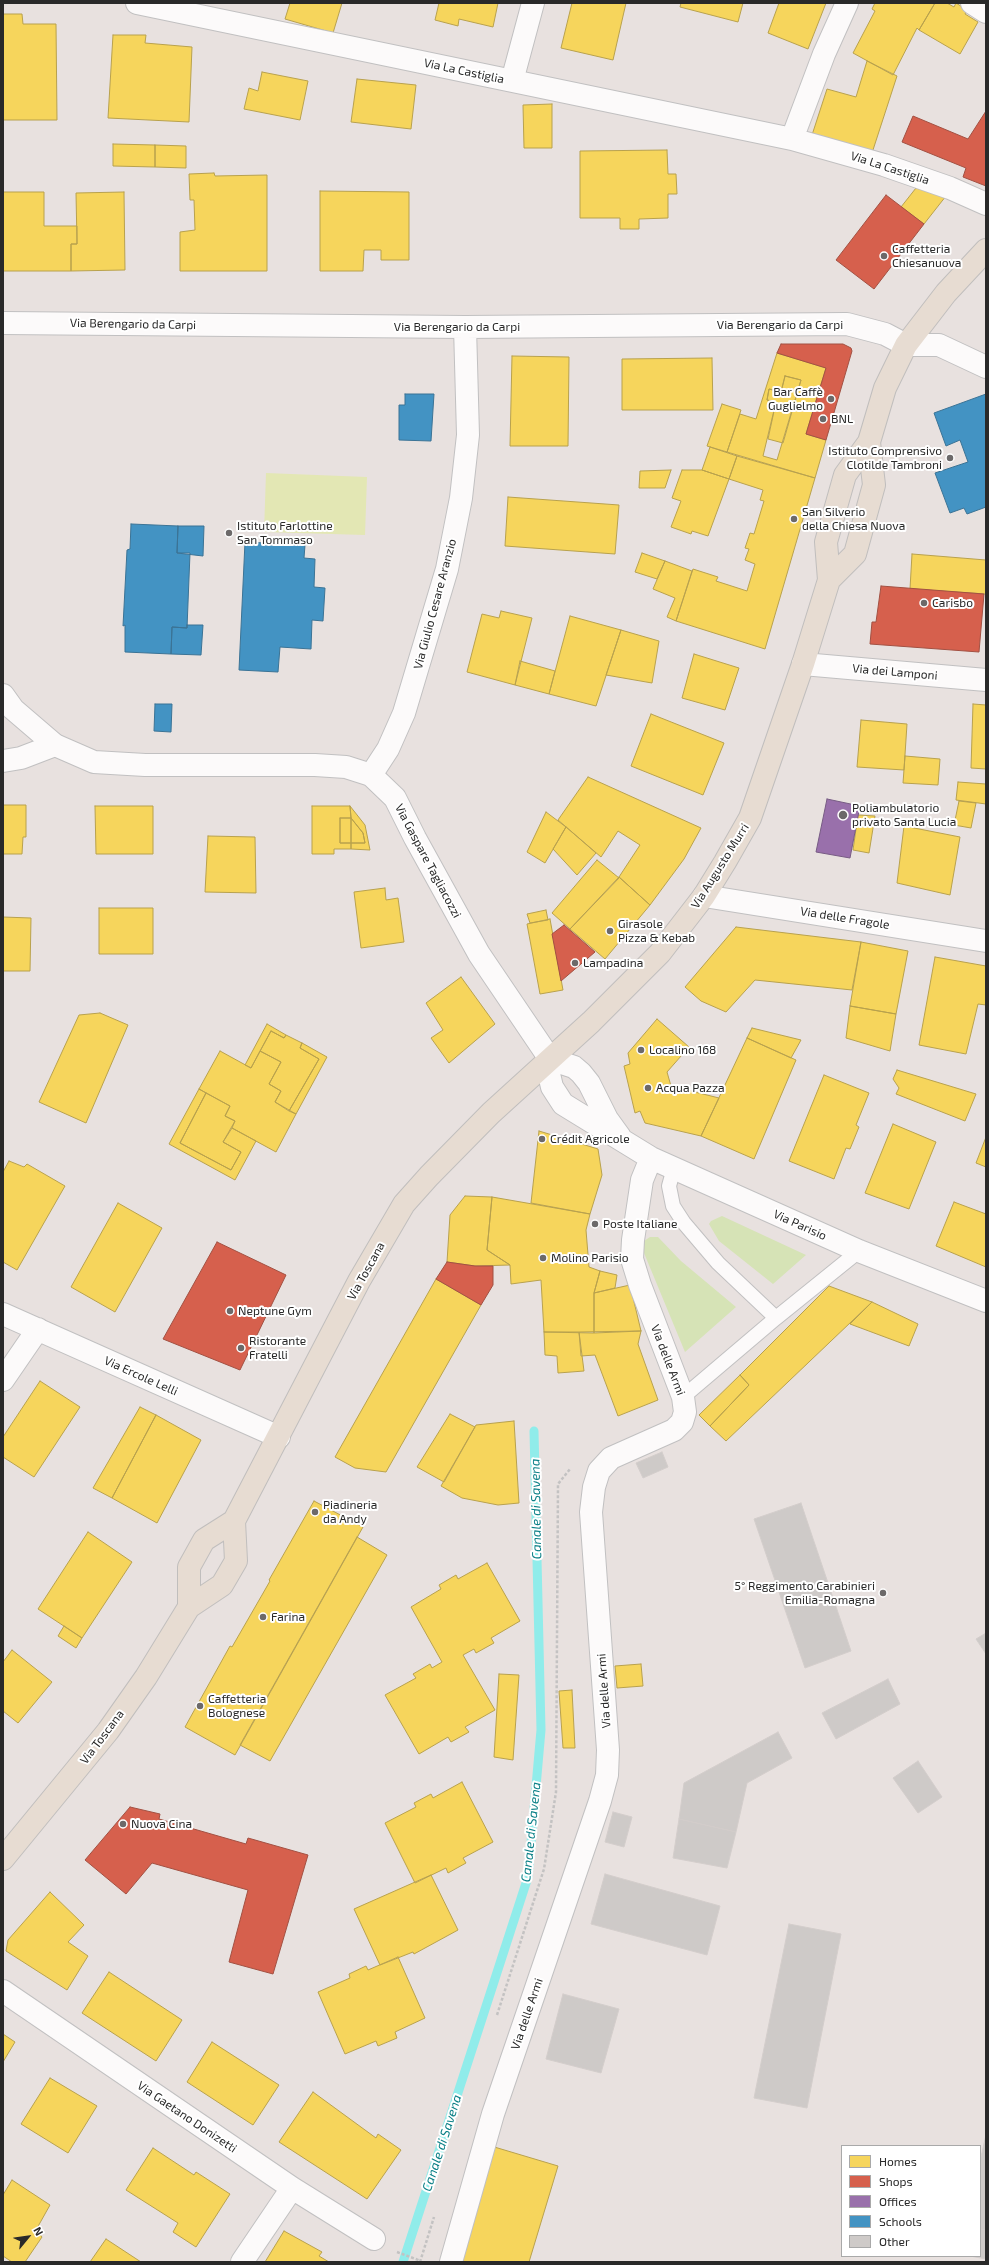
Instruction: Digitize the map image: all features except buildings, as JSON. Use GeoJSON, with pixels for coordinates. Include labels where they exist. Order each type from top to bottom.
{"type":"FeatureCollection","features":[{"type":"Feature","properties":{"kind":"main road","name":"Via Augusto Murri"},"geometry":{"type":"LineString","coordinates":[[550,1059],[660,954],[704,896],[750,818],[804,664],[829,580],[826,542],[845,476],[869,442],[886,388],[906,345],[942,298],[986,250]]}},
{"type":"Feature","properties":{"kind":"main road","name":"Via Augusto Murri"},"geometry":{"type":"LineString","coordinates":[[829,580],[855,554],[874,485],[869,442]]}},
{"type":"Feature","properties":{"kind":"main road","name":"Via Toscana"},"geometry":{"type":"LineString","coordinates":[[189,1606],[189,1567],[204,1540],[234,1521],[279,1438],[359,1282],[404,1204],[429,1176],[491,1113],[550,1059]]}},
{"type":"Feature","properties":{"kind":"main road","name":"Via Toscana"},"geometry":{"type":"LineString","coordinates":[[3,1860],[108,1731],[146,1677],[189,1606],[222,1585],[236,1561],[234,1521]]}},
{"type":"Feature","properties":{"kind":"street","name":"Via La Castiglia"},"geometry":{"type":"LineString","coordinates":[[137,3],[792,139],[884,165],[950,188],[986,204]]}},
{"type":"Feature","properties":{"kind":"street"},"geometry":{"type":"LineString","coordinates":[[512,82],[533,3]]}},
{"type":"Feature","properties":{"kind":"street"},"geometry":{"type":"LineString","coordinates":[[792,139],[824,54],[847,3]]}},
{"type":"Feature","properties":{"kind":"street"},"geometry":{"type":"LineString","coordinates":[[972,3],[986,12]]}},
{"type":"Feature","properties":{"kind":"street","name":"Via Berengario da Carpi"},"geometry":{"type":"LineString","coordinates":[[3,323],[465,327],[847,324],[885,334],[906,345]]}},
{"type":"Feature","properties":{"kind":"street","name":"Via Giulio Cesare Aranzio"},"geometry":{"type":"LineString","coordinates":[[371,775],[388,749],[404,712],[447,569],[462,498],[468,435],[465,327]]}},
{"type":"Feature","properties":{"kind":"street"},"geometry":{"type":"LineString","coordinates":[[906,345],[939,345],[986,367]]}},
{"type":"Feature","properties":{"kind":"street","name":"Via dei Lamponi"},"geometry":{"type":"LineString","coordinates":[[804,664],[986,680]]}},
{"type":"Feature","properties":{"kind":"street","name":"Via Gaspare Tagliacozzi"},"geometry":{"type":"LineString","coordinates":[[8,702],[55,745],[94,762],[145,765],[315,765],[346,767],[371,775],[395,798],[478,954],[550,1059]]}},
{"type":"Feature","properties":{"kind":"street"},"geometry":{"type":"LineString","coordinates":[[3,761],[21,758],[55,745]]}},
{"type":"Feature","properties":{"kind":"street","name":"Via delle Fragole"},"geometry":{"type":"LineString","coordinates":[[704,896],[986,941]]}},
{"type":"Feature","properties":{"kind":"street","name":"Via Parisio"},"geometry":{"type":"LineString","coordinates":[[620,1137],[600,1108],[589,1083],[581,1073],[574,1067],[550,1059],[549,1074],[552,1087],[563,1104],[620,1137],[651,1158],[859,1251],[986,1301]]}},
{"type":"Feature","properties":{"kind":"street","name":"Via delle Armi"},"geometry":{"type":"LineString","coordinates":[[451,2262],[493,2114],[600,1801],[607,1775],[608,1750],[591,1512],[594,1487],[600,1471],[611,1458],[674,1430],[682,1422],[685,1412],[683,1397],[640,1285],[632,1259],[632,1240],[642,1180],[651,1158]]}},
{"type":"Feature","properties":{"kind":"street","name":"Via Ercole Lelli"},"geometry":{"type":"LineString","coordinates":[[3,1314],[279,1438]]}},
{"type":"Feature","properties":{"kind":"street"},"geometry":{"type":"LineString","coordinates":[[3,1380],[38,1329]]}},
{"type":"Feature","properties":{"kind":"street","name":"Via Gaetano Donizetti"},"geometry":{"type":"LineString","coordinates":[[3,1991],[292,2188],[374,2239]]}},
{"type":"Feature","properties":{"kind":"street"},"geometry":{"type":"LineString","coordinates":[[242,2262],[292,2188]]}},
{"type":"Feature","properties":{"kind":"lane"},"geometry":{"type":"LineString","coordinates":[[674,1168],[669,1186],[673,1206],[684,1223],[718,1263],[776,1318]]}},
{"type":"Feature","properties":{"kind":"lane"},"geometry":{"type":"LineString","coordinates":[[683,1397],[776,1318],[859,1251]]}},
{"type":"Feature","properties":{"kind":"path"},"geometry":{"type":"LineString","coordinates":[[495,2020],[544,1869],[556,1792],[558,1484],[573,1466]]}},
{"type":"Feature","properties":{"kind":"path"},"geometry":{"type":"LineString","coordinates":[[404,2255],[420,2262],[436,2210]]}},
{"type":"Feature","properties":{"kind":"green space"},"geometry":{"type":"Polygon","coordinates":[[[266,473],[367,477],[365,535],[264,532],[266,473]]]}},
{"type":"Feature","properties":{"kind":"green space"},"geometry":{"type":"Polygon","coordinates":[[[722,1216],[806,1255],[773,1284],[719,1241],[709,1224],[711,1221],[722,1216]]]}},
{"type":"Feature","properties":{"kind":"green space"},"geometry":{"type":"Polygon","coordinates":[[[650,1237],[658,1237],[681,1261],[736,1307],[685,1352],[644,1253],[644,1241],[650,1237]]]}},
{"type":"Feature","properties":{"kind":"waterway","name":"Canale di Savena"},"geometry":{"type":"LineString","coordinates":[[403,2262],[528,1877],[541,1730],[534,1431]]}},
{"type":"Feature","properties":{"kind":"place","name":"Caffetteria Chiesanuova"},"geometry":{"type":"Point","coordinates":[884,256]}},
{"type":"Feature","properties":{"kind":"place","name":"Bar Caffè Guglielmo"},"geometry":{"type":"Point","coordinates":[831,399]}},
{"type":"Feature","properties":{"kind":"place","name":"BNL"},"geometry":{"type":"Point","coordinates":[823,419]}},
{"type":"Feature","properties":{"kind":"place","name":"Istituto Comprensivo Clotilde Tambroni"},"geometry":{"type":"Point","coordinates":[950,458]}},
{"type":"Feature","properties":{"kind":"place","name":"San Silverio della Chiesa Nuova"},"geometry":{"type":"Point","coordinates":[794,519]}},
{"type":"Feature","properties":{"kind":"place","name":"Istituto Farlottine San Tommaso"},"geometry":{"type":"Point","coordinates":[229,533]}},
{"type":"Feature","properties":{"kind":"place","name":"Carisbo"},"geometry":{"type":"Point","coordinates":[924,603]}},
{"type":"Feature","properties":{"kind":"place","name":"Poliambulatorio privato Santa Lucia"},"geometry":{"type":"Point","coordinates":[843,815]}},
{"type":"Feature","properties":{"kind":"place","name":"Girasole Pizza & Kebab"},"geometry":{"type":"Point","coordinates":[610,931]}},
{"type":"Feature","properties":{"kind":"place","name":"Lampadina"},"geometry":{"type":"Point","coordinates":[575,963]}},
{"type":"Feature","properties":{"kind":"place","name":"Localino 168"},"geometry":{"type":"Point","coordinates":[641,1050]}},
{"type":"Feature","properties":{"kind":"place","name":"Acqua Pazza"},"geometry":{"type":"Point","coordinates":[648,1088]}},
{"type":"Feature","properties":{"kind":"place","name":"Crédit Agricole"},"geometry":{"type":"Point","coordinates":[542,1139]}},
{"type":"Feature","properties":{"kind":"place","name":"Poste Italiane"},"geometry":{"type":"Point","coordinates":[595,1224]}},
{"type":"Feature","properties":{"kind":"place","name":"Molino Parisio"},"geometry":{"type":"Point","coordinates":[543,1258]}},
{"type":"Feature","properties":{"kind":"place","name":"Neptune Gym"},"geometry":{"type":"Point","coordinates":[230,1311]}},
{"type":"Feature","properties":{"kind":"place","name":"Ristorante Fratelli"},"geometry":{"type":"Point","coordinates":[241,1348]}},
{"type":"Feature","properties":{"kind":"place","name":"Piadineria da Andy"},"geometry":{"type":"Point","coordinates":[315,1512]}},
{"type":"Feature","properties":{"kind":"place","name":"5° Reggimento Carabinieri Emilia-Romagna"},"geometry":{"type":"Point","coordinates":[883,1593]}},
{"type":"Feature","properties":{"kind":"place","name":"Farina"},"geometry":{"type":"Point","coordinates":[263,1617]}},
{"type":"Feature","properties":{"kind":"place","name":"Caffetteria Bolognese"},"geometry":{"type":"Point","coordinates":[200,1706]}},
{"type":"Feature","properties":{"kind":"place","name":"Nuova Cina"},"geometry":{"type":"Point","coordinates":[123,1824]}}]}
